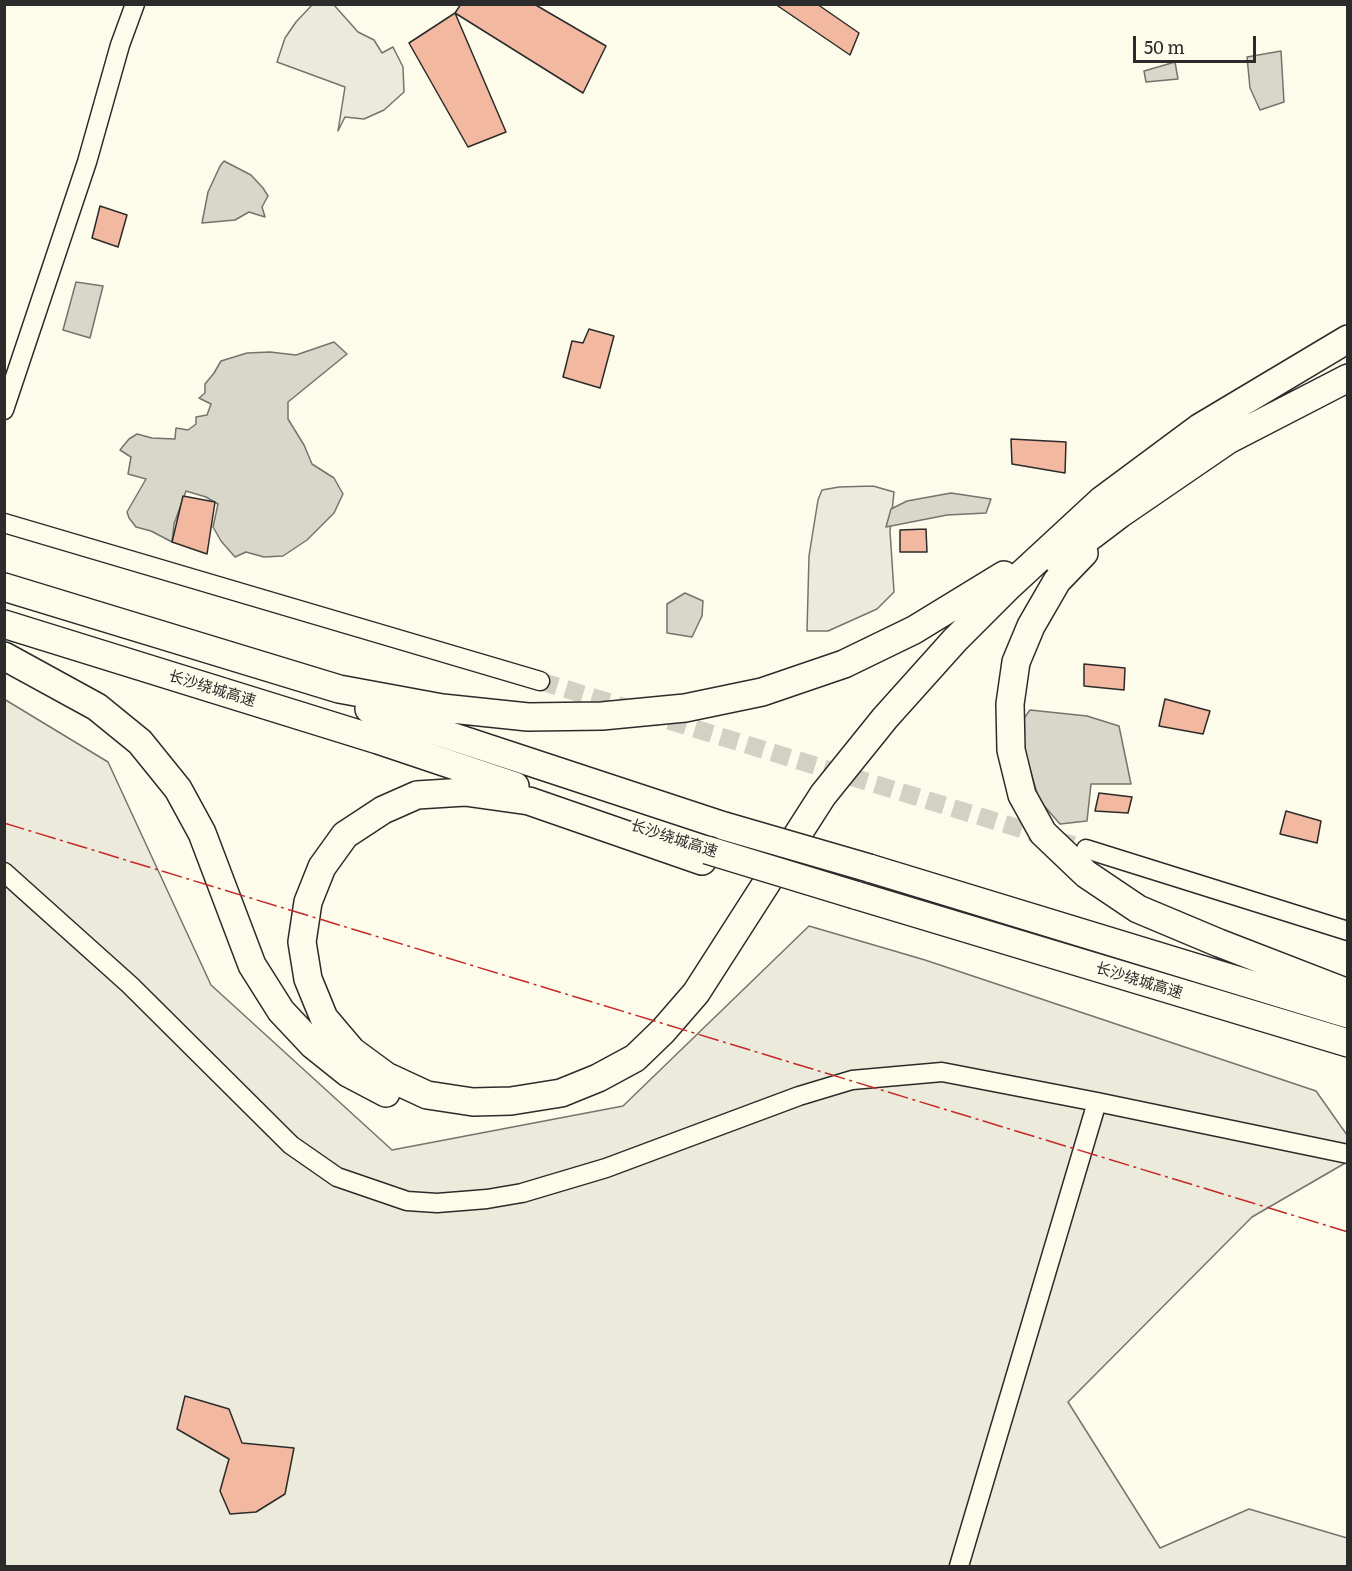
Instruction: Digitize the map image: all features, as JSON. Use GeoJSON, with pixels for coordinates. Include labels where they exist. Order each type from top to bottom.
{"type":"FeatureCollection","features":[{"type":"Feature","properties":{"kind":"highway"},"geometry":{"type":"LineString","coordinates":[[704,856],[529,801],[465,792],[417,795],[383,810],[345,835],[322,867],[308,902],[302,942],[308,979],[324,1018],[352,1052],[386,1077],[428,1095],[473,1102],[511,1101],[561,1093],[598,1078],[635,1058],[663,1031],[696,993],[822,795],[885,718],[955,640],[1009,586],[1102,500],[1199,428],[1347,339]]}},
{"type":"Feature","properties":{"kind":"highway"},"geometry":{"type":"LineString","coordinates":[[4,656],[97,707],[140,742],[178,789],[202,833],[252,965],[281,1011],[313,1045],[348,1073],[397,1098],[446,1112],[498,1117],[557,1110],[607,1090],[642,1068],[676,1038],[709,998],[821,823],[876,750],[935,682],[1054,564],[1120,514],[1228,440],[1347,378]]}},
{"type":"Feature","properties":{"kind":"highway"},"geometry":{"type":"LineString","coordinates":[[1120,514],[1057,581],[1031,626],[1016,663],[1010,704],[1011,750],[1022,795],[1043,833],[1086,873],[1138,909],[1347,993]]}},
{"type":"Feature","properties":{"kind":"highway"},"geometry":{"type":"LineString","coordinates":[[12,605],[339,689],[442,708],[528,717],[602,716],[685,708],[751,694],[844,664],[914,630],[990,585],[1085,516]]}},
{"type":"Feature","properties":{"kind":"highway","name":"长沙绕城高速"},"geometry":{"type":"LineString","coordinates":[[12,605],[432,729],[724,826],[1347,1014]]}},
{"type":"Feature","properties":{"kind":"highway","name":"长沙绕城高速"},"geometry":{"type":"LineString","coordinates":[[12,605],[378,740],[704,856],[852,901],[1047,954],[1347,1043]]}},
{"type":"Feature","properties":{"kind":"street"},"geometry":{"type":"LineString","coordinates":[[4,410],[87,162],[120,45],[135,4]]}},
{"type":"Feature","properties":{"kind":"street"},"geometry":{"type":"LineString","coordinates":[[4,523],[540,681]]}},
{"type":"Feature","properties":{"kind":"street"},"geometry":{"type":"LineString","coordinates":[[1086,849],[1347,931]]}},
{"type":"Feature","properties":{"kind":"street"},"geometry":{"type":"LineString","coordinates":[[4,872],[130,985],[291,1145],[337,1177],[407,1201],[437,1203],[487,1199],[522,1193],[606,1168],[799,1096],[852,1080],[942,1072],[1347,1154]]}},
{"type":"Feature","properties":{"kind":"street"},"geometry":{"type":"LineString","coordinates":[[959,1566],[1097,1102]]}},
{"type":"Feature","properties":{"kind":"shaded area"},"geometry":{"type":"Polygon","coordinates":[[[312,5],[334,5],[358,32],[374,40],[382,53],[393,47],[403,67],[404,92],[384,110],[364,119],[345,117],[338,131],[345,87],[277,62],[285,38],[312,5]]]}},
{"type":"Feature","properties":{"kind":"shaded area"},"geometry":{"type":"Polygon","coordinates":[[[1281,51],[1284,102],[1260,110],[1250,88],[1247,57],[1281,51]]]}},
{"type":"Feature","properties":{"kind":"shaded area"},"geometry":{"type":"Polygon","coordinates":[[[1175,62],[1178,79],[1146,82],[1144,71],[1175,62]]]}},
{"type":"Feature","properties":{"kind":"shaded area"},"geometry":{"type":"Polygon","coordinates":[[[224,161],[251,175],[263,188],[268,196],[262,207],[265,217],[249,212],[235,220],[202,223],[208,192],[224,161]]]}},
{"type":"Feature","properties":{"kind":"shaded area"},"geometry":{"type":"Polygon","coordinates":[[[76,282],[103,286],[90,338],[63,330],[76,282]]]}},
{"type":"Feature","properties":{"kind":"shaded area"},"geometry":{"type":"Polygon","coordinates":[[[334,342],[347,354],[288,402],[288,419],[304,445],[312,464],[334,478],[343,494],[334,513],[307,540],[283,556],[264,557],[246,552],[235,557],[221,541],[213,527],[218,504],[206,497],[186,491],[174,524],[172,542],[151,531],[136,527],[127,512],[146,479],[128,474],[131,457],[120,450],[129,439],[137,434],[152,438],[175,439],[176,428],[188,430],[196,424],[196,417],[207,415],[211,404],[199,398],[205,393],[205,384],[221,361],[247,353],[270,352],[296,355],[334,342]]]}},
{"type":"Feature","properties":{"kind":"shaded area"},"geometry":{"type":"Polygon","coordinates":[[[873,486],[894,492],[890,531],[894,592],[877,609],[828,631],[807,631],[809,556],[818,500],[822,490],[873,486]]]}},
{"type":"Feature","properties":{"kind":"shaded area"},"geometry":{"type":"Polygon","coordinates":[[[951,493],[991,499],[986,513],[947,515],[886,527],[891,509],[907,501],[951,493]]]}},
{"type":"Feature","properties":{"kind":"shaded area"},"geometry":{"type":"Polygon","coordinates":[[[685,593],[703,601],[702,616],[692,637],[667,633],[667,604],[685,593]]]}},
{"type":"Feature","properties":{"kind":"shaded area"},"geometry":{"type":"Polygon","coordinates":[[[4,699],[108,762],[211,985],[392,1150],[623,1106],[809,926],[925,960],[1316,1091],[1347,1135],[1347,1162],[1252,1217],[1068,1402],[1160,1548],[1249,1509],[1347,1538],[1347,1566],[5,1566],[4,699]]]}},
{"type":"Feature","properties":{"kind":"shaded area"},"geometry":{"type":"Polygon","coordinates":[[[1030,710],[1087,716],[1119,726],[1131,784],[1091,784],[1087,821],[1060,824],[1039,800],[1025,752],[1022,721],[1030,710]]]}},
{"type":"Feature","properties":{"kind":"building"},"geometry":{"type":"Polygon","coordinates":[[[461,4],[534,4],[606,46],[583,93],[455,13],[461,4]]]}},
{"type":"Feature","properties":{"kind":"building"},"geometry":{"type":"Polygon","coordinates":[[[775,4],[817,4],[859,33],[850,55],[775,4]]]}},
{"type":"Feature","properties":{"kind":"building"},"geometry":{"type":"Polygon","coordinates":[[[455,13],[506,132],[468,147],[409,43],[455,13]]]}},
{"type":"Feature","properties":{"kind":"building"},"geometry":{"type":"Polygon","coordinates":[[[100,206],[127,215],[118,247],[92,238],[100,206]]]}},
{"type":"Feature","properties":{"kind":"building"},"geometry":{"type":"Polygon","coordinates":[[[589,329],[614,336],[600,388],[563,377],[572,341],[583,343],[589,329]]]}},
{"type":"Feature","properties":{"kind":"building"},"geometry":{"type":"Polygon","coordinates":[[[1011,439],[1066,442],[1065,473],[1012,464],[1011,439]]]}},
{"type":"Feature","properties":{"kind":"building"},"geometry":{"type":"Polygon","coordinates":[[[183,496],[215,502],[207,554],[172,542],[183,496]]]}},
{"type":"Feature","properties":{"kind":"building"},"geometry":{"type":"Polygon","coordinates":[[[926,529],[927,552],[900,552],[900,530],[926,529]]]}},
{"type":"Feature","properties":{"kind":"building"},"geometry":{"type":"Polygon","coordinates":[[[1084,664],[1125,668],[1124,690],[1084,686],[1084,664]]]}},
{"type":"Feature","properties":{"kind":"building"},"geometry":{"type":"Polygon","coordinates":[[[1165,699],[1210,711],[1203,734],[1159,726],[1165,699]]]}},
{"type":"Feature","properties":{"kind":"building"},"geometry":{"type":"Polygon","coordinates":[[[1099,793],[1132,797],[1128,813],[1095,811],[1099,793]]]}},
{"type":"Feature","properties":{"kind":"building"},"geometry":{"type":"Polygon","coordinates":[[[1286,811],[1321,821],[1317,843],[1280,834],[1286,811]]]}},
{"type":"Feature","properties":{"kind":"building"},"geometry":{"type":"Polygon","coordinates":[[[185,1396],[229,1409],[242,1443],[294,1448],[285,1494],[256,1512],[230,1514],[220,1491],[229,1459],[177,1429],[185,1396]]]}},
{"type":"Feature","properties":{"kind":"tunnel"},"geometry":{"type":"LineString","coordinates":[[540,681],[1086,849]]}},
{"type":"Feature","properties":{"kind":"power"},"geometry":{"type":"LineString","coordinates":[[4,823],[1348,1232]]}}]}
